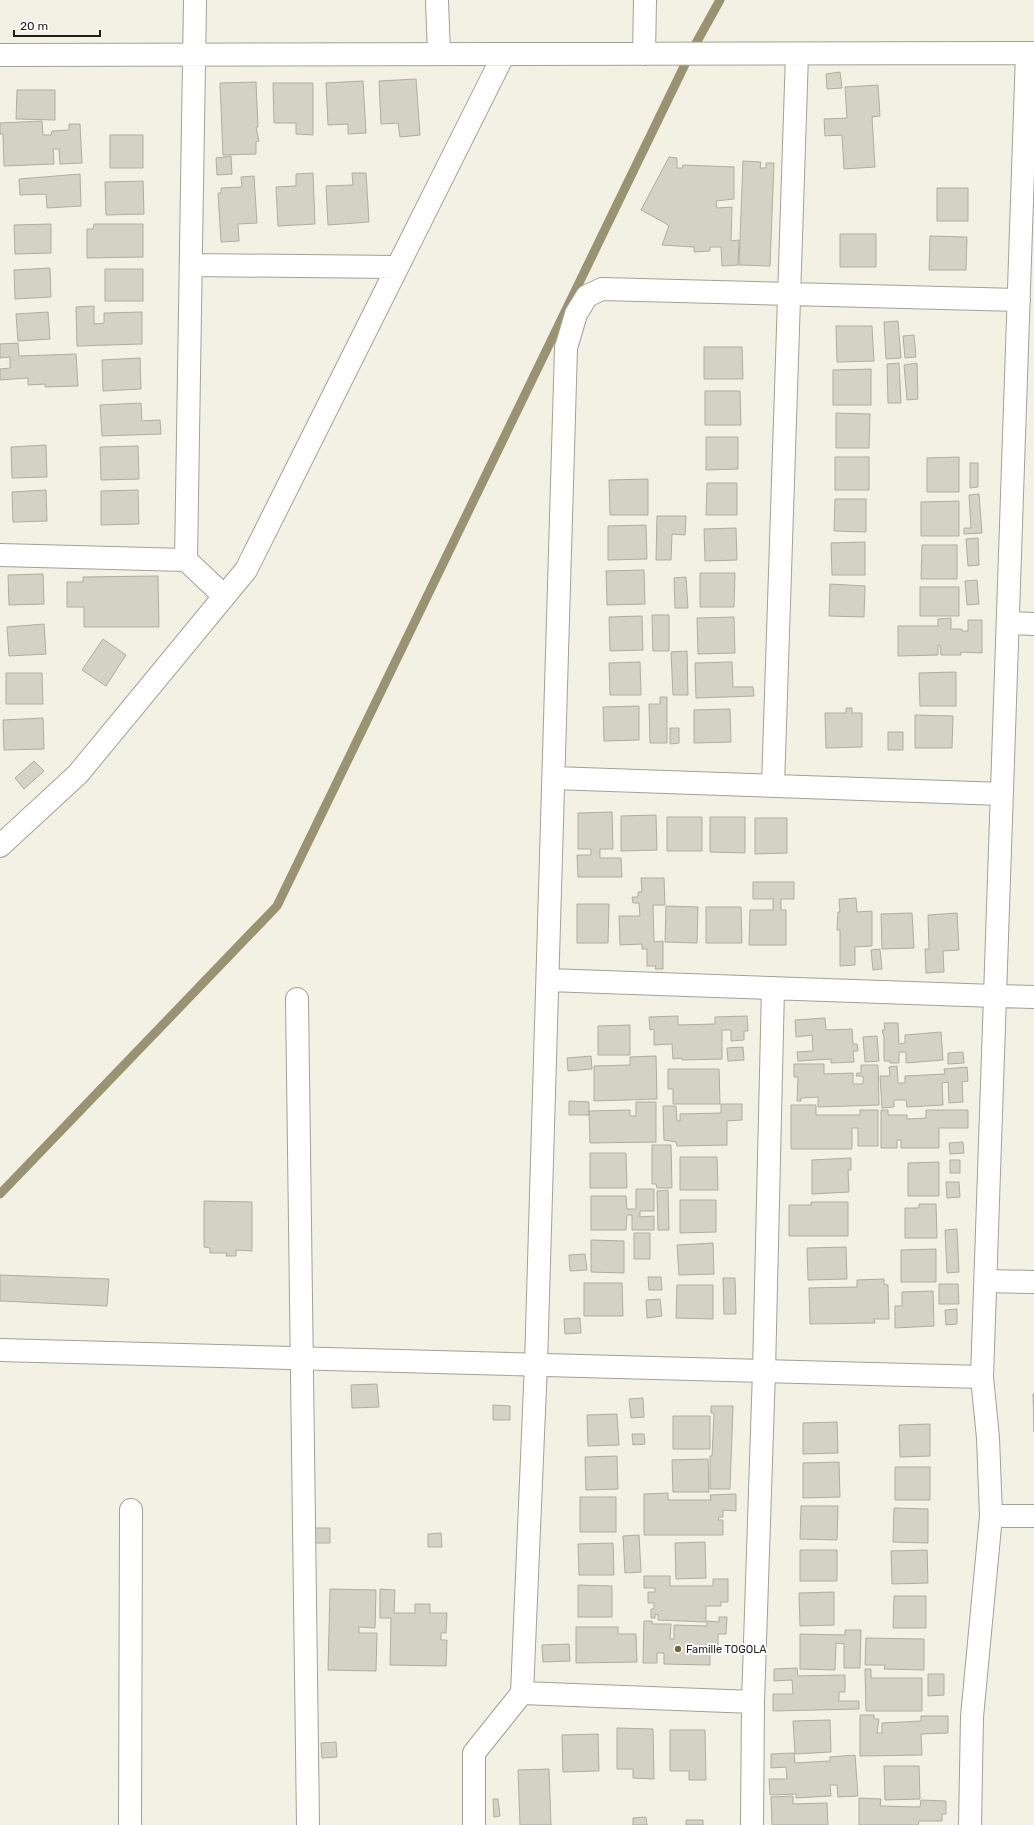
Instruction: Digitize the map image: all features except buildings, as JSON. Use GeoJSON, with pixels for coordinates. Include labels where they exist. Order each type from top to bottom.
{"type":"FeatureCollection","features":[{"type":"Feature","properties":{"kind":"street"},"geometry":{"type":"LineString","coordinates":[[186,560],[194,0]]}},
{"type":"Feature","properties":{"kind":"street"},"geometry":{"type":"LineString","coordinates":[[437,0],[439,54]]}},
{"type":"Feature","properties":{"kind":"street"},"geometry":{"type":"LineString","coordinates":[[644,54],[645,0]]}},
{"type":"Feature","properties":{"kind":"street"},"geometry":{"type":"LineString","coordinates":[[0,55],[1030,53],[1018,300],[982,1377],[988,1438],[991,1516],[972,1717],[970,1825]]}},
{"type":"Feature","properties":{"kind":"street"},"geometry":{"type":"LineString","coordinates":[[0,846],[78,774],[246,570],[504,54]]}},
{"type":"Feature","properties":{"kind":"street"},"geometry":{"type":"LineString","coordinates":[[772,786],[797,54]]}},
{"type":"Feature","properties":{"kind":"street"},"geometry":{"type":"LineString","coordinates":[[191,264],[397,268]]}},
{"type":"Feature","properties":{"kind":"street"},"geometry":{"type":"LineString","coordinates":[[474,1825],[474,1753],[522,1693],[536,1364],[566,348],[576,314],[587,296],[602,289],[1018,300]]}},
{"type":"Feature","properties":{"kind":"street"},"geometry":{"type":"LineString","coordinates":[[0,555],[186,560],[224,596]]}},
{"type":"Feature","properties":{"kind":"street"},"geometry":{"type":"LineString","coordinates":[[1008,623],[1034,624]]}},
{"type":"Feature","properties":{"kind":"street"},"geometry":{"type":"LineString","coordinates":[[554,778],[1002,794]]}},
{"type":"Feature","properties":{"kind":"street"},"geometry":{"type":"LineString","coordinates":[[548,980],[1034,997]]}},
{"type":"Feature","properties":{"kind":"street"},"geometry":{"type":"LineString","coordinates":[[752,1825],[753,1702],[764,1371],[773,988]]}},
{"type":"Feature","properties":{"kind":"street"},"geometry":{"type":"LineString","coordinates":[[297,999],[308,1825]]}},
{"type":"Feature","properties":{"kind":"street"},"geometry":{"type":"LineString","coordinates":[[986,1281],[1034,1282]]}},
{"type":"Feature","properties":{"kind":"street"},"geometry":{"type":"LineString","coordinates":[[0,1350],[982,1377]]}},
{"type":"Feature","properties":{"kind":"street"},"geometry":{"type":"LineString","coordinates":[[130,1825],[131,1510]]}},
{"type":"Feature","properties":{"kind":"street"},"geometry":{"type":"LineString","coordinates":[[991,1516],[1034,1516]]}},
{"type":"Feature","properties":{"kind":"street"},"geometry":{"type":"LineString","coordinates":[[522,1693],[753,1702]]}},
{"type":"Feature","properties":{"kind":"waterway"},"geometry":{"type":"LineString","coordinates":[[0,1194],[277,906],[690,54],[720,0]]}},
{"type":"Feature","properties":{"kind":"place","name":"Famille TOGOLA"},"geometry":{"type":"Point","coordinates":[678,1649]}}]}
